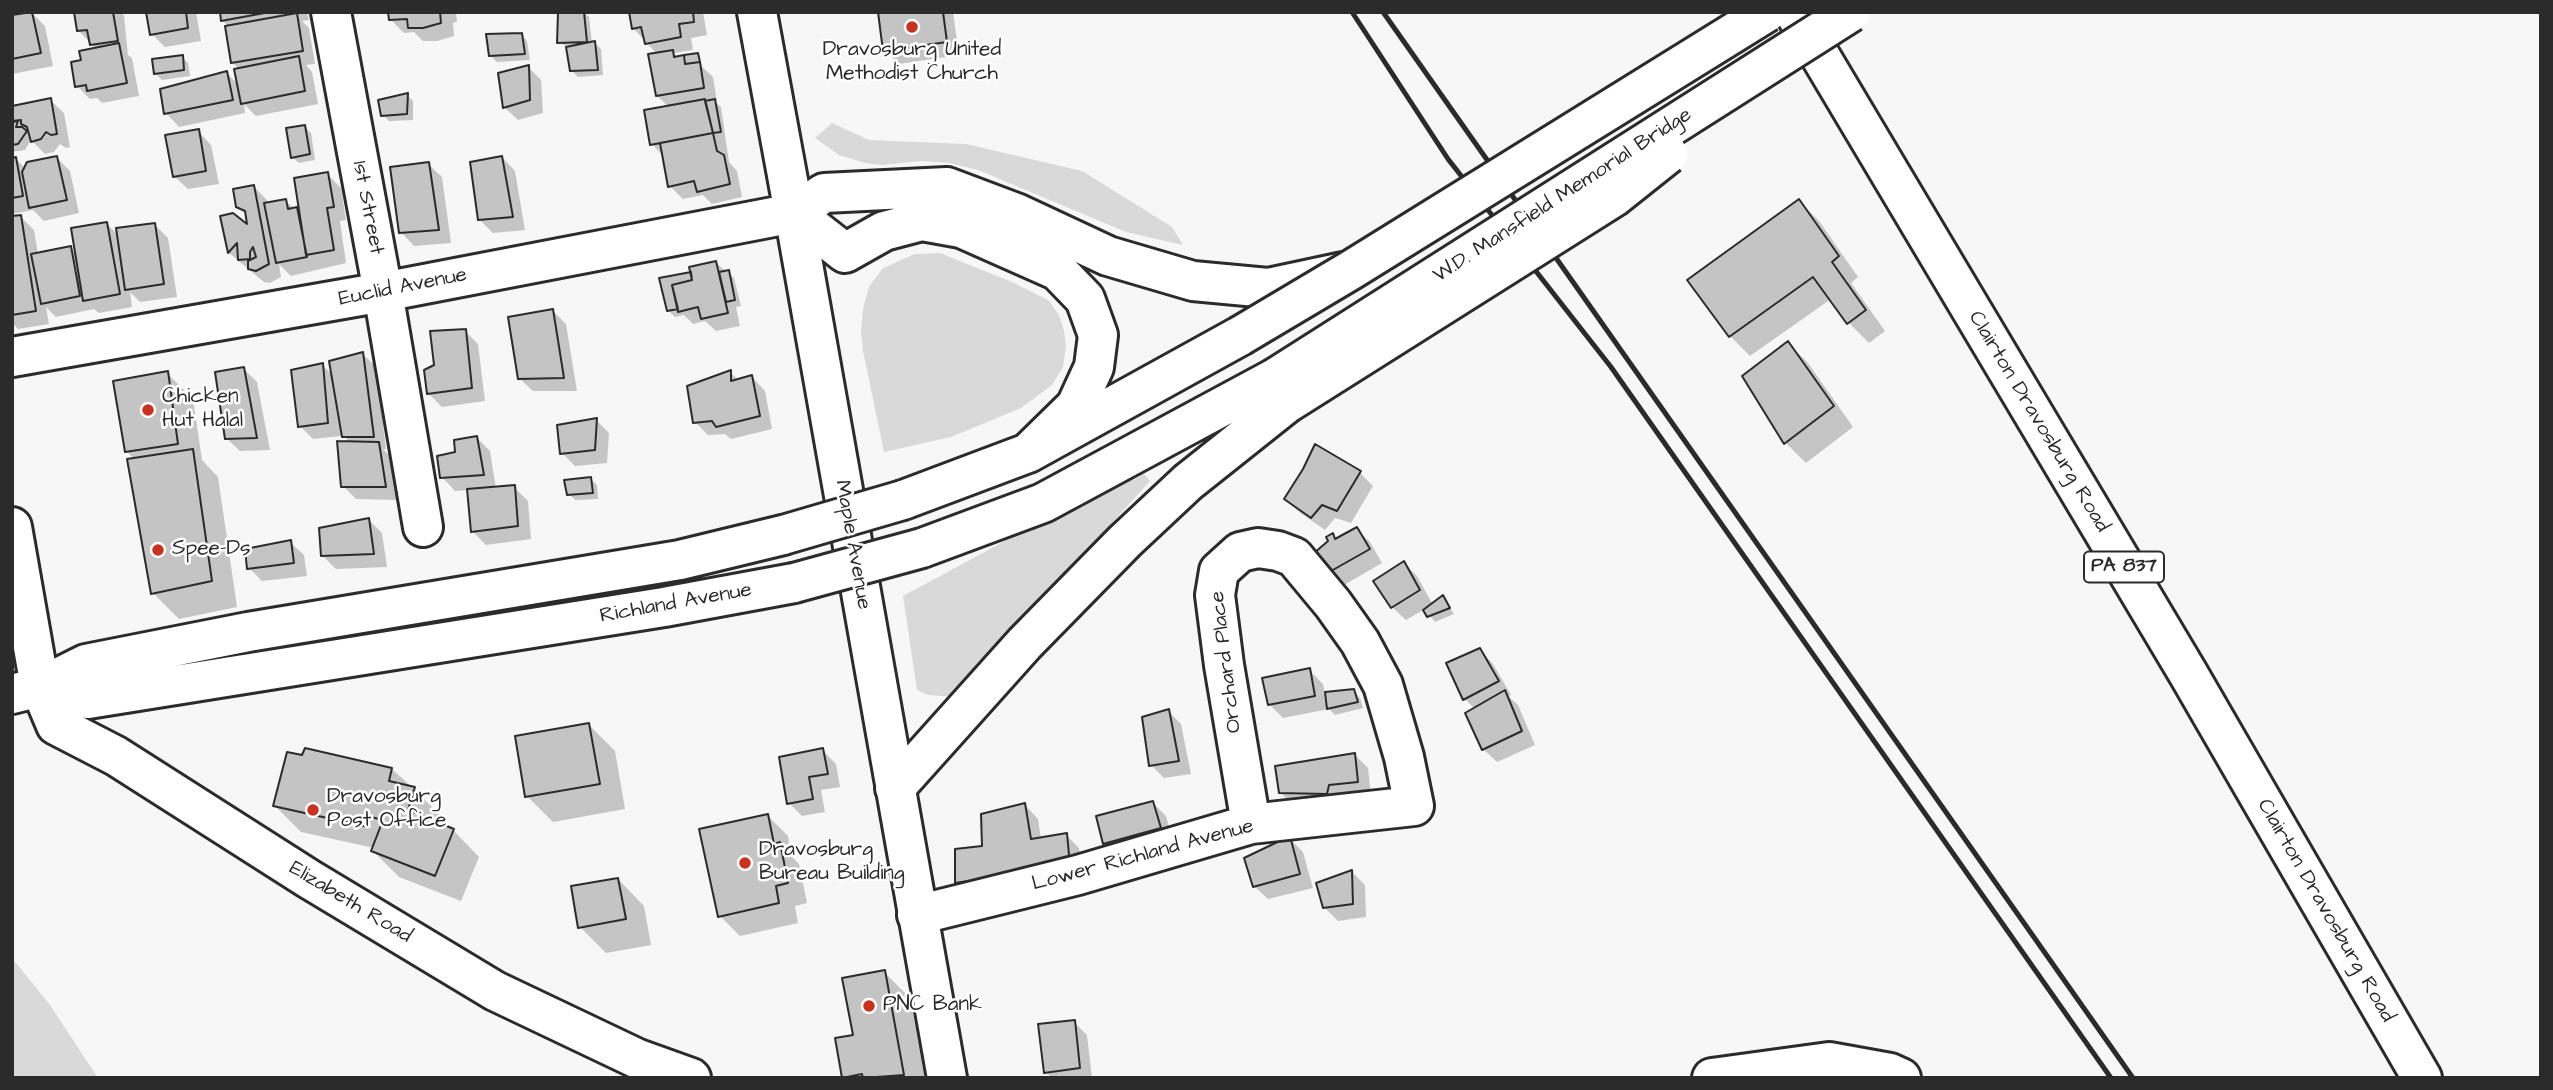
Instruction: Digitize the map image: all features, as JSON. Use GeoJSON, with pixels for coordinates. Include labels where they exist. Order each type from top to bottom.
{"type":"FeatureCollection","features":[{"type":"Feature","properties":{"kind":"main road","name":"1st Street"},"geometry":{"type":"LineString","coordinates":[[331,12],[423,527]]}},
{"type":"Feature","properties":{"kind":"main road","name":"Maple Avenue"},"geometry":{"type":"LineString","coordinates":[[757,12],[947,1078]]}},
{"type":"Feature","properties":{"kind":"main road"},"geometry":{"type":"LineString","coordinates":[[1028,453],[1076,406],[1094,367],[1098,335],[1085,299],[1058,271],[961,228],[922,221],[884,231],[845,253],[793,213],[824,193],[947,187],[1016,213],[1108,257],[1193,281],[1268,288],[1352,270],[1767,12]]}},
{"type":"Feature","properties":{"kind":"main road","name":"PA 837"},"geometry":{"type":"LineString","coordinates":[[1794,12],[1835,32]]}},
{"type":"Feature","properties":{"kind":"main road"},"geometry":{"type":"LineString","coordinates":[[895,788],[1025,643],[1125,541],[1281,391],[1614,197],[1835,32]]}},
{"type":"Feature","properties":{"kind":"main road","name":"Clairton Dravosburg Road"},"geometry":{"type":"LineString","coordinates":[[1835,32],[2182,663],[2422,1078]]}},
{"type":"Feature","properties":{"kind":"main road","name":"Euclid Avenue"},"geometry":{"type":"LineString","coordinates":[[12,357],[383,292],[793,213]]}},
{"type":"Feature","properties":{"kind":"main road","name":"Richland Avenue"},"geometry":{"type":"LineString","coordinates":[[26,691],[86,664],[248,632],[680,560],[783,535],[903,500],[1028,453],[1240,336],[1352,270]]}},
{"type":"Feature","properties":{"kind":"main road","name":"Richland Avenue"},"geometry":{"type":"LineString","coordinates":[[26,691],[88,699],[664,607],[794,583],[922,548],[1043,503],[1281,391]]}},
{"type":"Feature","properties":{"kind":"main road","name":"Elizabeth Road"},"geometry":{"type":"LineString","coordinates":[[12,527],[26,691],[56,726],[116,756],[495,991],[638,1059],[691,1078]]}},
{"type":"Feature","properties":{"kind":"main road","name":"Orchard Place"},"geometry":{"type":"LineString","coordinates":[[1251,824],[1215,595],[1219,571],[1240,552],[1258,548],[1278,551],[1294,558],[1333,604],[1360,642],[1382,685],[1404,757],[1414,806]]}},
{"type":"Feature","properties":{"kind":"main road","name":"Lower Richland Avenue"},"geometry":{"type":"LineString","coordinates":[[917,915],[1078,875],[1251,824],[1414,806]]}},
{"type":"Feature","properties":{"kind":"main road"},"geometry":{"type":"LineString","coordinates":[[1712,1078],[1829,1062],[1890,1073],[1901,1078]]}},
{"type":"Feature","properties":{"kind":"shaded area"},"geometry":{"type":"Polygon","coordinates":[[[832,123],[869,140],[966,144],[1082,171],[1172,227],[1183,245],[1126,232],[978,170],[949,163],[922,161],[882,165],[839,155],[815,138],[832,123]]]}},
{"type":"Feature","properties":{"kind":"shaded area"},"geometry":{"type":"Polygon","coordinates":[[[940,253],[1012,282],[1048,300],[1059,315],[1064,331],[1066,346],[1063,367],[1052,385],[1021,408],[951,437],[884,452],[861,331],[869,287],[882,269],[915,254],[940,253]]]}},
{"type":"Feature","properties":{"kind":"shaded area"},"geometry":{"type":"Polygon","coordinates":[[[1129,474],[1134,480],[1144,474],[1150,481],[956,697],[928,695],[917,690],[903,596],[1129,474]]]}},
{"type":"Feature","properties":{"kind":"shaded area"},"geometry":{"type":"Polygon","coordinates":[[[12,958],[50,1005],[98,1078],[12,1078],[12,958]]]}},
{"type":"Feature","properties":{"kind":"building"},"geometry":{"type":"Polygon","coordinates":[[[32,12],[41,53],[12,59],[12,15],[32,12]]]}},
{"type":"Feature","properties":{"kind":"building"},"geometry":{"type":"Polygon","coordinates":[[[74,12],[113,12],[118,41],[90,45],[87,30],[77,31],[74,12]]]}},
{"type":"Feature","properties":{"kind":"building"},"geometry":{"type":"Polygon","coordinates":[[[146,12],[186,12],[188,28],[150,35],[146,12]]]}},
{"type":"Feature","properties":{"kind":"building"},"geometry":{"type":"Polygon","coordinates":[[[220,12],[270,12],[221,21],[220,12]]]}},
{"type":"Feature","properties":{"kind":"building"},"geometry":{"type":"Polygon","coordinates":[[[388,12],[440,12],[441,23],[423,28],[408,28],[407,19],[389,20],[388,12]]]}},
{"type":"Feature","properties":{"kind":"building"},"geometry":{"type":"Polygon","coordinates":[[[558,12],[584,12],[587,42],[557,43],[558,12]]]}},
{"type":"Feature","properties":{"kind":"building"},"geometry":{"type":"Polygon","coordinates":[[[629,12],[693,12],[694,22],[679,24],[681,37],[645,44],[641,27],[632,29],[629,12]]]}},
{"type":"Feature","properties":{"kind":"building","name":"Dravosburg United Methodist Church"},"geometry":{"type":"Polygon","coordinates":[[[878,12],[943,12],[947,42],[883,51],[878,12]]]}},
{"type":"Feature","properties":{"kind":"building"},"geometry":{"type":"Polygon","coordinates":[[[297,13],[303,51],[231,63],[225,26],[297,13]]]}},
{"type":"Feature","properties":{"kind":"building"},"geometry":{"type":"Polygon","coordinates":[[[522,33],[525,54],[489,56],[486,34],[522,33]]]}},
{"type":"Feature","properties":{"kind":"building"},"geometry":{"type":"Polygon","coordinates":[[[595,41],[598,70],[570,71],[566,47],[595,41]]]}},
{"type":"Feature","properties":{"kind":"building"},"geometry":{"type":"Polygon","coordinates":[[[119,43],[127,83],[87,91],[86,85],[75,87],[71,62],[81,60],[79,51],[119,43]]]}},
{"type":"Feature","properties":{"kind":"building"},"geometry":{"type":"Polygon","coordinates":[[[673,50],[674,57],[684,55],[685,64],[700,62],[704,88],[656,96],[648,54],[673,50]]]}},
{"type":"Feature","properties":{"kind":"building"},"geometry":{"type":"Polygon","coordinates":[[[698,53],[700,62],[685,64],[684,55],[698,53]]]}},
{"type":"Feature","properties":{"kind":"building"},"geometry":{"type":"Polygon","coordinates":[[[183,55],[184,70],[154,74],[152,59],[183,55]]]}},
{"type":"Feature","properties":{"kind":"building"},"geometry":{"type":"Polygon","coordinates":[[[299,56],[305,91],[241,104],[234,69],[299,56]]]}},
{"type":"Feature","properties":{"kind":"building"},"geometry":{"type":"Polygon","coordinates":[[[529,65],[530,100],[503,108],[498,73],[529,65]]]}},
{"type":"Feature","properties":{"kind":"building"},"geometry":{"type":"Polygon","coordinates":[[[227,71],[233,100],[164,114],[160,89],[227,71]]]}},
{"type":"Feature","properties":{"kind":"building"},"geometry":{"type":"Polygon","coordinates":[[[408,93],[407,114],[381,116],[378,100],[408,93]]]}},
{"type":"Feature","properties":{"kind":"building"},"geometry":{"type":"Polygon","coordinates":[[[51,98],[57,134],[46,132],[41,139],[31,142],[27,127],[21,124],[21,120],[12,121],[12,106],[51,98]]]}},
{"type":"Feature","properties":{"kind":"building"},"geometry":{"type":"Polygon","coordinates":[[[705,99],[713,133],[650,145],[644,110],[705,99]]]}},
{"type":"Feature","properties":{"kind":"building"},"geometry":{"type":"Polygon","coordinates":[[[715,99],[721,132],[713,133],[705,101],[715,99]]]}},
{"type":"Feature","properties":{"kind":"building"},"geometry":{"type":"Polygon","coordinates":[[[18,121],[16,127],[27,131],[18,144],[12,145],[12,122],[18,121]]]}},
{"type":"Feature","properties":{"kind":"building"},"geometry":{"type":"Polygon","coordinates":[[[305,125],[310,154],[291,158],[286,128],[305,125]]]}},
{"type":"Feature","properties":{"kind":"building"},"geometry":{"type":"Polygon","coordinates":[[[199,129],[206,171],[173,177],[165,135],[199,129]]]}},
{"type":"Feature","properties":{"kind":"building"},"geometry":{"type":"Polygon","coordinates":[[[713,133],[717,151],[724,155],[730,184],[697,192],[694,181],[668,187],[660,143],[713,133]]]}},
{"type":"Feature","properties":{"kind":"building"},"geometry":{"type":"Polygon","coordinates":[[[57,156],[67,200],[29,208],[22,172],[27,162],[57,156]]]}},
{"type":"Feature","properties":{"kind":"building"},"geometry":{"type":"Polygon","coordinates":[[[502,156],[513,217],[478,220],[470,162],[502,156]]]}},
{"type":"Feature","properties":{"kind":"building"},"geometry":{"type":"Polygon","coordinates":[[[16,157],[23,196],[12,198],[12,158],[16,157]]]}},
{"type":"Feature","properties":{"kind":"building"},"geometry":{"type":"Polygon","coordinates":[[[429,162],[439,230],[399,233],[390,167],[429,162]]]}},
{"type":"Feature","properties":{"kind":"building"},"geometry":{"type":"Polygon","coordinates":[[[328,172],[334,207],[327,208],[334,250],[306,255],[294,178],[328,172]]]}},
{"type":"Feature","properties":{"kind":"building"},"geometry":{"type":"Polygon","coordinates":[[[254,185],[269,264],[256,271],[248,269],[248,261],[256,257],[253,247],[250,259],[238,260],[237,243],[228,253],[220,216],[233,213],[247,224],[245,211],[236,207],[233,189],[254,185]]]}},
{"type":"Feature","properties":{"kind":"building"},"geometry":{"type":"Polygon","coordinates":[[[286,199],[288,209],[297,207],[307,257],[276,263],[264,203],[286,199]]]}},
{"type":"Feature","properties":{"kind":"building"},"geometry":{"type":"Polygon","coordinates":[[[1799,199],[1839,256],[1832,262],[1866,310],[1847,324],[1813,277],[1729,337],[1687,280],[1799,199]]]}},
{"type":"Feature","properties":{"kind":"building"},"geometry":{"type":"Polygon","coordinates":[[[21,215],[36,311],[12,315],[12,216],[21,215]]]}},
{"type":"Feature","properties":{"kind":"building"},"geometry":{"type":"Polygon","coordinates":[[[107,222],[120,294],[83,301],[71,228],[107,222]]]}},
{"type":"Feature","properties":{"kind":"building"},"geometry":{"type":"Polygon","coordinates":[[[155,223],[164,284],[125,290],[116,228],[155,223]]]}},
{"type":"Feature","properties":{"kind":"building"},"geometry":{"type":"Polygon","coordinates":[[[71,246],[80,296],[41,304],[31,254],[71,246]]]}},
{"type":"Feature","properties":{"kind":"building"},"geometry":{"type":"Polygon","coordinates":[[[716,261],[728,313],[701,319],[698,307],[678,312],[672,285],[692,280],[689,267],[716,261]]]}},
{"type":"Feature","properties":{"kind":"building"},"geometry":{"type":"Polygon","coordinates":[[[729,270],[735,300],[726,302],[719,272],[729,270]]]}},
{"type":"Feature","properties":{"kind":"building"},"geometry":{"type":"Polygon","coordinates":[[[691,272],[692,280],[672,285],[678,309],[667,311],[659,278],[691,272]]]}},
{"type":"Feature","properties":{"kind":"building"},"geometry":{"type":"Polygon","coordinates":[[[553,309],[564,378],[518,379],[508,317],[553,309]]]}},
{"type":"Feature","properties":{"kind":"building"},"geometry":{"type":"Polygon","coordinates":[[[466,329],[472,388],[427,394],[424,370],[434,365],[430,331],[466,329]]]}},
{"type":"Feature","properties":{"kind":"building"},"geometry":{"type":"Polygon","coordinates":[[[1788,341],[1834,406],[1784,444],[1742,376],[1788,341]]]}},
{"type":"Feature","properties":{"kind":"building"},"geometry":{"type":"Polygon","coordinates":[[[363,352],[374,437],[342,437],[329,361],[363,352]]]}},
{"type":"Feature","properties":{"kind":"building"},"geometry":{"type":"Polygon","coordinates":[[[323,363],[328,423],[298,427],[291,370],[323,363]]]}},
{"type":"Feature","properties":{"kind":"building"},"geometry":{"type":"Polygon","coordinates":[[[244,367],[257,438],[225,439],[215,372],[244,367]]]}},
{"type":"Feature","properties":{"kind":"building"},"geometry":{"type":"Polygon","coordinates":[[[731,370],[731,381],[752,375],[760,416],[716,427],[712,421],[693,423],[687,386],[731,370]]]}},
{"type":"Feature","properties":{"kind":"building"},"geometry":{"type":"Polygon","coordinates":[[[168,371],[178,444],[125,452],[113,381],[168,371]]]}},
{"type":"Feature","properties":{"kind":"building"},"geometry":{"type":"Polygon","coordinates":[[[597,418],[595,450],[560,454],[557,425],[597,418]]]}},
{"type":"Feature","properties":{"kind":"building"},"geometry":{"type":"Polygon","coordinates":[[[477,436],[484,475],[440,478],[437,456],[455,452],[454,440],[477,436]]]}},
{"type":"Feature","properties":{"kind":"building"},"geometry":{"type":"Polygon","coordinates":[[[337,441],[379,442],[386,487],[341,487],[337,441]]]}},
{"type":"Feature","properties":{"kind":"building"},"geometry":{"type":"Polygon","coordinates":[[[1315,444],[1361,471],[1337,511],[1322,505],[1311,518],[1284,499],[1315,444]]]}},
{"type":"Feature","properties":{"kind":"building"},"geometry":{"type":"Polygon","coordinates":[[[193,449],[212,581],[151,594],[127,459],[193,449]]]}},
{"type":"Feature","properties":{"kind":"building"},"geometry":{"type":"Polygon","coordinates":[[[591,477],[593,493],[567,495],[564,480],[591,477]]]}},
{"type":"Feature","properties":{"kind":"building"},"geometry":{"type":"Polygon","coordinates":[[[515,485],[518,526],[471,532],[467,489],[515,485]]]}},
{"type":"Feature","properties":{"kind":"building"},"geometry":{"type":"Polygon","coordinates":[[[369,518],[374,554],[321,556],[319,528],[369,518]]]}},
{"type":"Feature","properties":{"kind":"building"},"geometry":{"type":"Polygon","coordinates":[[[1357,527],[1370,549],[1324,575],[1313,554],[1328,541],[1326,537],[1333,533],[1335,539],[1357,527]]]}},
{"type":"Feature","properties":{"kind":"building"},"geometry":{"type":"Polygon","coordinates":[[[291,540],[294,563],[247,569],[245,549],[291,540]]]}},
{"type":"Feature","properties":{"kind":"building"},"geometry":{"type":"Polygon","coordinates":[[[1404,561],[1420,590],[1391,608],[1373,581],[1404,561]]]}},
{"type":"Feature","properties":{"kind":"building"},"geometry":{"type":"Polygon","coordinates":[[[1443,595],[1450,608],[1427,617],[1423,610],[1443,595]]]}},
{"type":"Feature","properties":{"kind":"building"},"geometry":{"type":"Polygon","coordinates":[[[1480,648],[1499,681],[1463,700],[1446,663],[1480,648]]]}},
{"type":"Feature","properties":{"kind":"building"},"geometry":{"type":"Polygon","coordinates":[[[1310,668],[1315,696],[1268,705],[1262,678],[1310,668]]]}},
{"type":"Feature","properties":{"kind":"building"},"geometry":{"type":"Polygon","coordinates":[[[1354,689],[1358,702],[1327,709],[1325,692],[1354,689]]]}},
{"type":"Feature","properties":{"kind":"building"},"geometry":{"type":"Polygon","coordinates":[[[1505,690],[1522,731],[1482,750],[1465,713],[1505,690]]]}},
{"type":"Feature","properties":{"kind":"building"},"geometry":{"type":"Polygon","coordinates":[[[1169,709],[1179,761],[1149,766],[1142,717],[1169,709]]]}},
{"type":"Feature","properties":{"kind":"building"},"geometry":{"type":"Polygon","coordinates":[[[589,723],[600,784],[525,797],[515,736],[589,723]]]}},
{"type":"Feature","properties":{"kind":"building"},"geometry":{"type":"Polygon","coordinates":[[[305,748],[392,768],[389,781],[415,787],[408,810],[454,829],[435,876],[371,851],[383,820],[371,817],[368,827],[273,806],[287,752],[302,755],[305,748]]]}},
{"type":"Feature","properties":{"kind":"building"},"geometry":{"type":"Polygon","coordinates":[[[823,748],[828,774],[809,777],[813,799],[787,804],[779,757],[823,748]]]}},
{"type":"Feature","properties":{"kind":"building"},"geometry":{"type":"Polygon","coordinates":[[[1355,753],[1358,782],[1329,785],[1327,794],[1279,793],[1275,766],[1355,753]]]}},
{"type":"Feature","properties":{"kind":"building"},"geometry":{"type":"Polygon","coordinates":[[[1153,801],[1161,828],[1103,844],[1096,816],[1153,801]]]}},
{"type":"Feature","properties":{"kind":"building"},"geometry":{"type":"Polygon","coordinates":[[[1025,803],[1031,839],[1067,833],[1070,866],[955,883],[955,849],[982,846],[981,814],[1025,803]]]}},
{"type":"Feature","properties":{"kind":"building","name":"Dravosburg Bureau Building"},"geometry":{"type":"Polygon","coordinates":[[[768,814],[774,844],[780,842],[788,883],[776,886],[779,903],[718,917],[699,829],[768,814]]]}},
{"type":"Feature","properties":{"kind":"building"},"geometry":{"type":"Polygon","coordinates":[[[1290,836],[1300,874],[1253,887],[1244,858],[1290,836]]]}},
{"type":"Feature","properties":{"kind":"building"},"geometry":{"type":"Polygon","coordinates":[[[1352,870],[1353,904],[1323,908],[1316,883],[1352,870]]]}},
{"type":"Feature","properties":{"kind":"building"},"geometry":{"type":"Polygon","coordinates":[[[618,878],[626,919],[578,928],[571,886],[618,878]]]}},
{"type":"Feature","properties":{"kind":"building","name":"PNC Bank"},"geometry":{"type":"Polygon","coordinates":[[[885,970],[904,1075],[863,1078],[862,1074],[842,1078],[835,1038],[853,1035],[842,978],[885,970]]]}},
{"type":"Feature","properties":{"kind":"building"},"geometry":{"type":"Polygon","coordinates":[[[1075,1020],[1080,1068],[1044,1073],[1038,1024],[1075,1020]]]}},
{"type":"Feature","properties":{"kind":"railway"},"geometry":{"type":"LineString","coordinates":[[1352,12],[1448,159],[1611,367],[2111,1078]]}},
{"type":"Feature","properties":{"kind":"railway"},"geometry":{"type":"LineString","coordinates":[[1383,12],[2133,1078]]}},
{"type":"Feature","properties":{"kind":"place","name":"Dravosburg United Methodist Church"},"geometry":{"type":"Point","coordinates":[912,27]}},
{"type":"Feature","properties":{"kind":"place","name":"Chicken Hut Halal"},"geometry":{"type":"Point","coordinates":[148,410]}},
{"type":"Feature","properties":{"kind":"place","name":"Spee-Ds"},"geometry":{"type":"Point","coordinates":[158,550]}},
{"type":"Feature","properties":{"kind":"place","name":"Dravosburg Post Office"},"geometry":{"type":"Point","coordinates":[313,810]}},
{"type":"Feature","properties":{"kind":"place","name":"Dravosburg Bureau Building"},"geometry":{"type":"Point","coordinates":[745,863]}},
{"type":"Feature","properties":{"kind":"place","name":"PNC Bank"},"geometry":{"type":"Point","coordinates":[869,1006]}}]}
